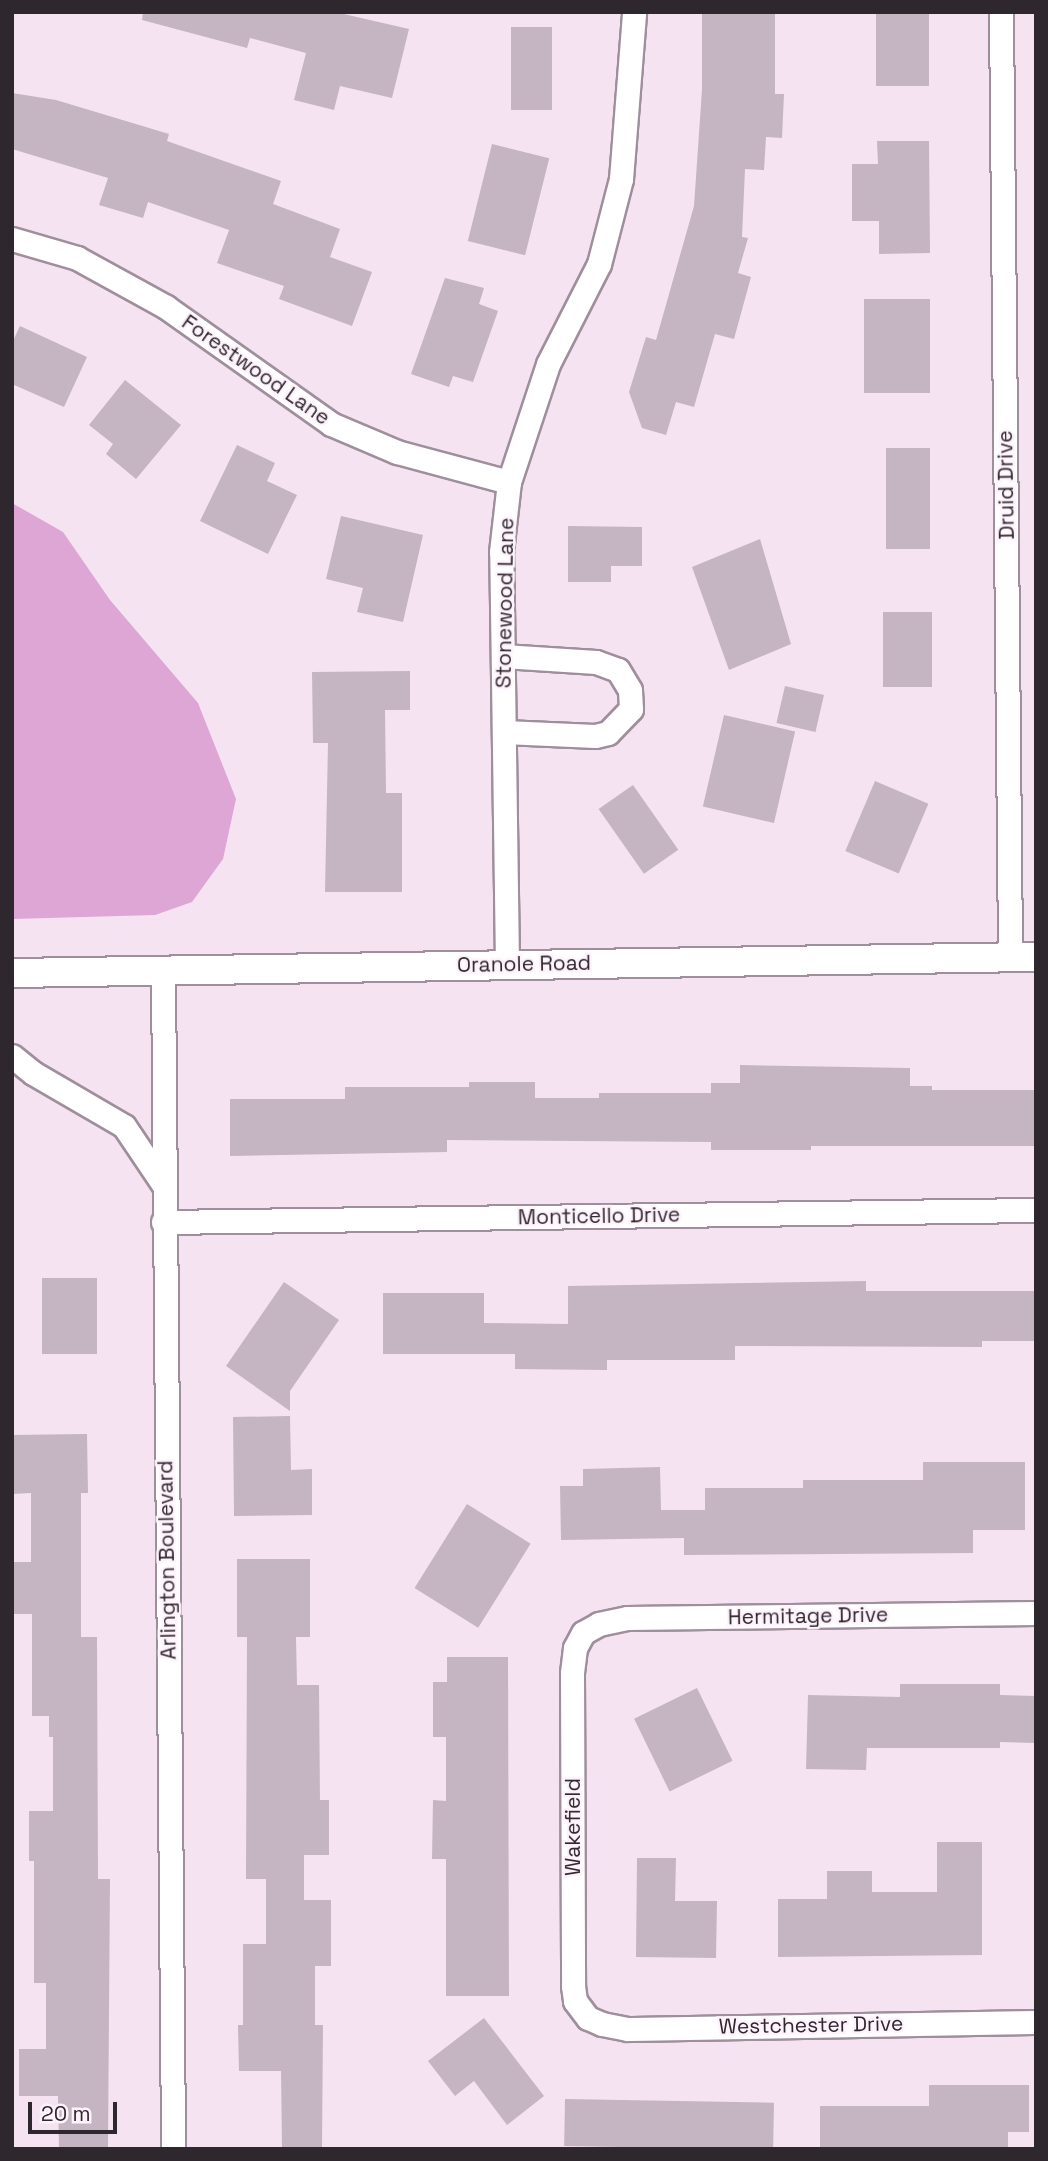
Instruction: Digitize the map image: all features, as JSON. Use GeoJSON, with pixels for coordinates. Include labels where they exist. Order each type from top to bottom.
{"type":"FeatureCollection","features":[{"type":"Feature","properties":{"kind":"street","name":"Stonewood Lane"},"geometry":{"type":"LineString","coordinates":[[507,964],[501,552],[509,482],[548,364],[598,264],[621,179],[635,12]]}},
{"type":"Feature","properties":{"kind":"street","name":"Druid Drive"},"geometry":{"type":"LineString","coordinates":[[1002,12],[1023,957]]}},
{"type":"Feature","properties":{"kind":"street","name":"Forestwood Lane"},"geometry":{"type":"LineString","coordinates":[[12,239],[78,258],[166,307],[331,424],[397,452],[509,482]]}},
{"type":"Feature","properties":{"kind":"street"},"geometry":{"type":"LineString","coordinates":[[503,656],[596,662],[618,670],[630,690],[631,709],[608,733],[595,736],[504,732]]}},
{"type":"Feature","properties":{"kind":"street","name":"Oranole Road"},"geometry":{"type":"LineString","coordinates":[[12,973],[1023,957]]}},
{"type":"Feature","properties":{"kind":"street","name":"Arlington Boulevard"},"geometry":{"type":"LineString","coordinates":[[163,972],[163,1222],[173,2149]]}},
{"type":"Feature","properties":{"kind":"street"},"geometry":{"type":"LineString","coordinates":[[12,1056],[33,1073],[124,1126],[163,1184]]}},
{"type":"Feature","properties":{"kind":"street","name":"Monticello Drive"},"geometry":{"type":"LineString","coordinates":[[163,1222],[1036,1210]]}},
{"type":"Feature","properties":{"kind":"street","name":"Hermitage Drive"},"geometry":{"type":"LineString","coordinates":[[583,1633],[599,1623],[627,1618],[1036,1613]]}},
{"type":"Feature","properties":{"kind":"street","name":"Wakefield"},"geometry":{"type":"LineString","coordinates":[[583,1633],[575,1648],[572,1672],[573,1972],[575,2001],[588,2018]]}},
{"type":"Feature","properties":{"kind":"street","name":"Westchester Drive"},"geometry":{"type":"LineString","coordinates":[[588,2018],[628,2029],[1036,2022]]}},
{"type":"Feature","properties":{"kind":"shaded area"},"geometry":{"type":"Polygon","coordinates":[[[12,503],[63,532],[110,600],[198,703],[236,799],[223,859],[192,902],[155,915],[12,919],[12,503]]]}},
{"type":"Feature","properties":{"kind":"building"},"geometry":{"type":"Polygon","coordinates":[[[143,12],[335,12],[409,29],[392,98],[340,86],[334,110],[294,100],[306,53],[250,38],[247,48],[142,20],[143,12]]]}},
{"type":"Feature","properties":{"kind":"building"},"geometry":{"type":"Polygon","coordinates":[[[702,12],[775,12],[775,94],[784,94],[782,138],[766,137],[764,170],[745,169],[742,237],[748,238],[738,273],[751,277],[734,339],[715,334],[694,407],[676,402],[666,435],[642,428],[629,392],[646,337],[656,340],[694,206],[702,90],[702,12]]]}},
{"type":"Feature","properties":{"kind":"building"},"geometry":{"type":"Polygon","coordinates":[[[876,12],[929,12],[929,86],[876,86],[876,12]]]}},
{"type":"Feature","properties":{"kind":"building"},"geometry":{"type":"Polygon","coordinates":[[[511,27],[552,27],[552,110],[511,110],[511,27]]]}},
{"type":"Feature","properties":{"kind":"building"},"geometry":{"type":"Polygon","coordinates":[[[12,93],[56,100],[169,134],[167,141],[281,181],[273,204],[340,229],[330,257],[372,272],[352,326],[279,299],[284,286],[217,263],[229,230],[148,202],[143,218],[99,205],[108,178],[12,149],[12,93]]]}},
{"type":"Feature","properties":{"kind":"building"},"geometry":{"type":"Polygon","coordinates":[[[877,141],[929,141],[930,253],[879,254],[879,221],[852,221],[852,164],[878,164],[877,141]]]}},
{"type":"Feature","properties":{"kind":"building"},"geometry":{"type":"Polygon","coordinates":[[[492,144],[549,158],[525,255],[468,241],[492,144]]]}},
{"type":"Feature","properties":{"kind":"building"},"geometry":{"type":"Polygon","coordinates":[[[445,278],[484,288],[479,304],[498,311],[473,382],[453,376],[449,387],[411,374],[445,278]]]}},
{"type":"Feature","properties":{"kind":"building"},"geometry":{"type":"Polygon","coordinates":[[[864,299],[930,299],[930,393],[864,393],[864,299]]]}},
{"type":"Feature","properties":{"kind":"building"},"geometry":{"type":"Polygon","coordinates":[[[20,326],[87,357],[64,407],[12,384],[12,343],[20,326]]]}},
{"type":"Feature","properties":{"kind":"building"},"geometry":{"type":"Polygon","coordinates":[[[125,380],[181,425],[136,479],[106,454],[113,444],[89,425],[125,380]]]}},
{"type":"Feature","properties":{"kind":"building"},"geometry":{"type":"Polygon","coordinates":[[[237,445],[275,463],[267,481],[297,495],[268,554],[200,521],[237,445]]]}},
{"type":"Feature","properties":{"kind":"building"},"geometry":{"type":"Polygon","coordinates":[[[886,448],[930,448],[930,549],[886,549],[886,448]]]}},
{"type":"Feature","properties":{"kind":"building"},"geometry":{"type":"Polygon","coordinates":[[[341,516],[423,535],[403,622],[357,612],[363,588],[326,579],[341,516]]]}},
{"type":"Feature","properties":{"kind":"building"},"geometry":{"type":"Polygon","coordinates":[[[568,526],[642,527],[642,566],[611,566],[611,582],[568,582],[568,526]]]}},
{"type":"Feature","properties":{"kind":"building"},"geometry":{"type":"Polygon","coordinates":[[[760,539],[791,644],[729,670],[692,567],[760,539]]]}},
{"type":"Feature","properties":{"kind":"building"},"geometry":{"type":"Polygon","coordinates":[[[883,612],[932,612],[932,687],[883,687],[883,612]]]}},
{"type":"Feature","properties":{"kind":"building"},"geometry":{"type":"Polygon","coordinates":[[[410,671],[410,710],[385,710],[386,793],[402,793],[402,892],[325,892],[328,743],[313,743],[312,672],[410,671]]]}},
{"type":"Feature","properties":{"kind":"building"},"geometry":{"type":"Polygon","coordinates":[[[785,686],[824,695],[815,732],[776,723],[785,686]]]}},
{"type":"Feature","properties":{"kind":"building"},"geometry":{"type":"Polygon","coordinates":[[[724,715],[795,731],[774,823],[703,807],[724,715]]]}},
{"type":"Feature","properties":{"kind":"building"},"geometry":{"type":"Polygon","coordinates":[[[875,781],[928,804],[899,874],[845,851],[875,781]]]}},
{"type":"Feature","properties":{"kind":"building"},"geometry":{"type":"Polygon","coordinates":[[[633,785],[678,850],[644,874],[599,809],[633,785]]]}},
{"type":"Feature","properties":{"kind":"building"},"geometry":{"type":"Polygon","coordinates":[[[740,1065],[910,1068],[910,1086],[932,1086],[932,1090],[1036,1090],[1036,1146],[811,1146],[811,1150],[711,1150],[711,1142],[447,1140],[447,1152],[230,1156],[230,1099],[345,1099],[345,1087],[469,1087],[469,1082],[535,1082],[535,1098],[599,1098],[599,1093],[711,1093],[711,1083],[740,1083],[740,1065]]]}},
{"type":"Feature","properties":{"kind":"building"},"geometry":{"type":"Polygon","coordinates":[[[42,1278],[97,1278],[97,1354],[42,1354],[42,1278]]]}},
{"type":"Feature","properties":{"kind":"building"},"geometry":{"type":"Polygon","coordinates":[[[866,1281],[866,1291],[1036,1291],[1036,1341],[982,1341],[982,1347],[735,1346],[735,1360],[607,1360],[607,1370],[515,1369],[515,1354],[383,1354],[383,1293],[484,1293],[484,1323],[568,1324],[568,1286],[866,1281]]]}},
{"type":"Feature","properties":{"kind":"building"},"geometry":{"type":"Polygon","coordinates":[[[284,1282],[339,1320],[290,1391],[290,1411],[226,1366],[284,1282]]]}},
{"type":"Feature","properties":{"kind":"building"},"geometry":{"type":"Polygon","coordinates":[[[290,1416],[291,1470],[312,1469],[312,1515],[234,1516],[233,1417],[290,1416]]]}},
{"type":"Feature","properties":{"kind":"building"},"geometry":{"type":"Polygon","coordinates":[[[87,1434],[88,1493],[81,1493],[81,1637],[97,1637],[98,1879],[110,1879],[108,2149],[59,2149],[58,2096],[19,2096],[19,2049],[46,2049],[46,1983],[34,1983],[34,1861],[29,1861],[29,1811],[53,1811],[53,1737],[49,1737],[49,1716],[32,1716],[32,1614],[12,1614],[12,1562],[31,1562],[31,1493],[12,1494],[12,1435],[87,1434]]]}},
{"type":"Feature","properties":{"kind":"building"},"geometry":{"type":"Polygon","coordinates":[[[923,1462],[1025,1462],[1025,1530],[973,1530],[973,1553],[684,1555],[684,1538],[561,1540],[560,1486],[583,1486],[583,1469],[660,1467],[661,1510],[705,1510],[705,1488],[803,1488],[803,1480],[923,1480],[923,1462]]]}},
{"type":"Feature","properties":{"kind":"building"},"geometry":{"type":"Polygon","coordinates":[[[467,1504],[531,1544],[478,1628],[415,1588],[467,1504]]]}},
{"type":"Feature","properties":{"kind":"building"},"geometry":{"type":"Polygon","coordinates":[[[237,1559],[310,1559],[310,1637],[296,1637],[297,1685],[319,1685],[320,1800],[329,1800],[329,1855],[304,1855],[304,1900],[331,1900],[331,1966],[315,1966],[315,2025],[323,2025],[322,2149],[282,2149],[281,2071],[239,2071],[238,2025],[243,2025],[243,1944],[266,1944],[266,1879],[246,1879],[247,1637],[237,1637],[237,1559]]]}},
{"type":"Feature","properties":{"kind":"building"},"geometry":{"type":"Polygon","coordinates":[[[447,1657],[508,1657],[509,1996],[446,1996],[446,1859],[432,1859],[433,1800],[446,1801],[446,1737],[433,1737],[433,1682],[447,1682],[447,1657]]]}},
{"type":"Feature","properties":{"kind":"building"},"geometry":{"type":"Polygon","coordinates":[[[900,1684],[1000,1684],[1000,1695],[1036,1696],[1036,1743],[1000,1742],[1000,1748],[867,1748],[866,1770],[806,1769],[808,1695],[900,1697],[900,1684]]]}},
{"type":"Feature","properties":{"kind":"building"},"geometry":{"type":"Polygon","coordinates":[[[697,1688],[733,1761],[670,1791],[634,1719],[697,1688]]]}},
{"type":"Feature","properties":{"kind":"building"},"geometry":{"type":"Polygon","coordinates":[[[937,1842],[982,1842],[982,1955],[778,1957],[778,1899],[827,1899],[827,1871],[872,1871],[872,1892],[937,1892],[937,1842]]]}},
{"type":"Feature","properties":{"kind":"building"},"geometry":{"type":"Polygon","coordinates":[[[637,1858],[676,1858],[675,1901],[717,1901],[716,1958],[636,1957],[637,1858]]]}},
{"type":"Feature","properties":{"kind":"building"},"geometry":{"type":"Polygon","coordinates":[[[484,2018],[544,2096],[507,2125],[474,2081],[455,2096],[428,2061],[484,2018]]]}},
{"type":"Feature","properties":{"kind":"building"},"geometry":{"type":"Polygon","coordinates":[[[929,2085],[1029,2085],[1029,2132],[1008,2132],[1008,2149],[820,2149],[820,2106],[929,2106],[929,2085]]]}},
{"type":"Feature","properties":{"kind":"building"},"geometry":{"type":"Polygon","coordinates":[[[565,2099],[774,2103],[773,2149],[564,2146],[565,2099]]]}}]}
